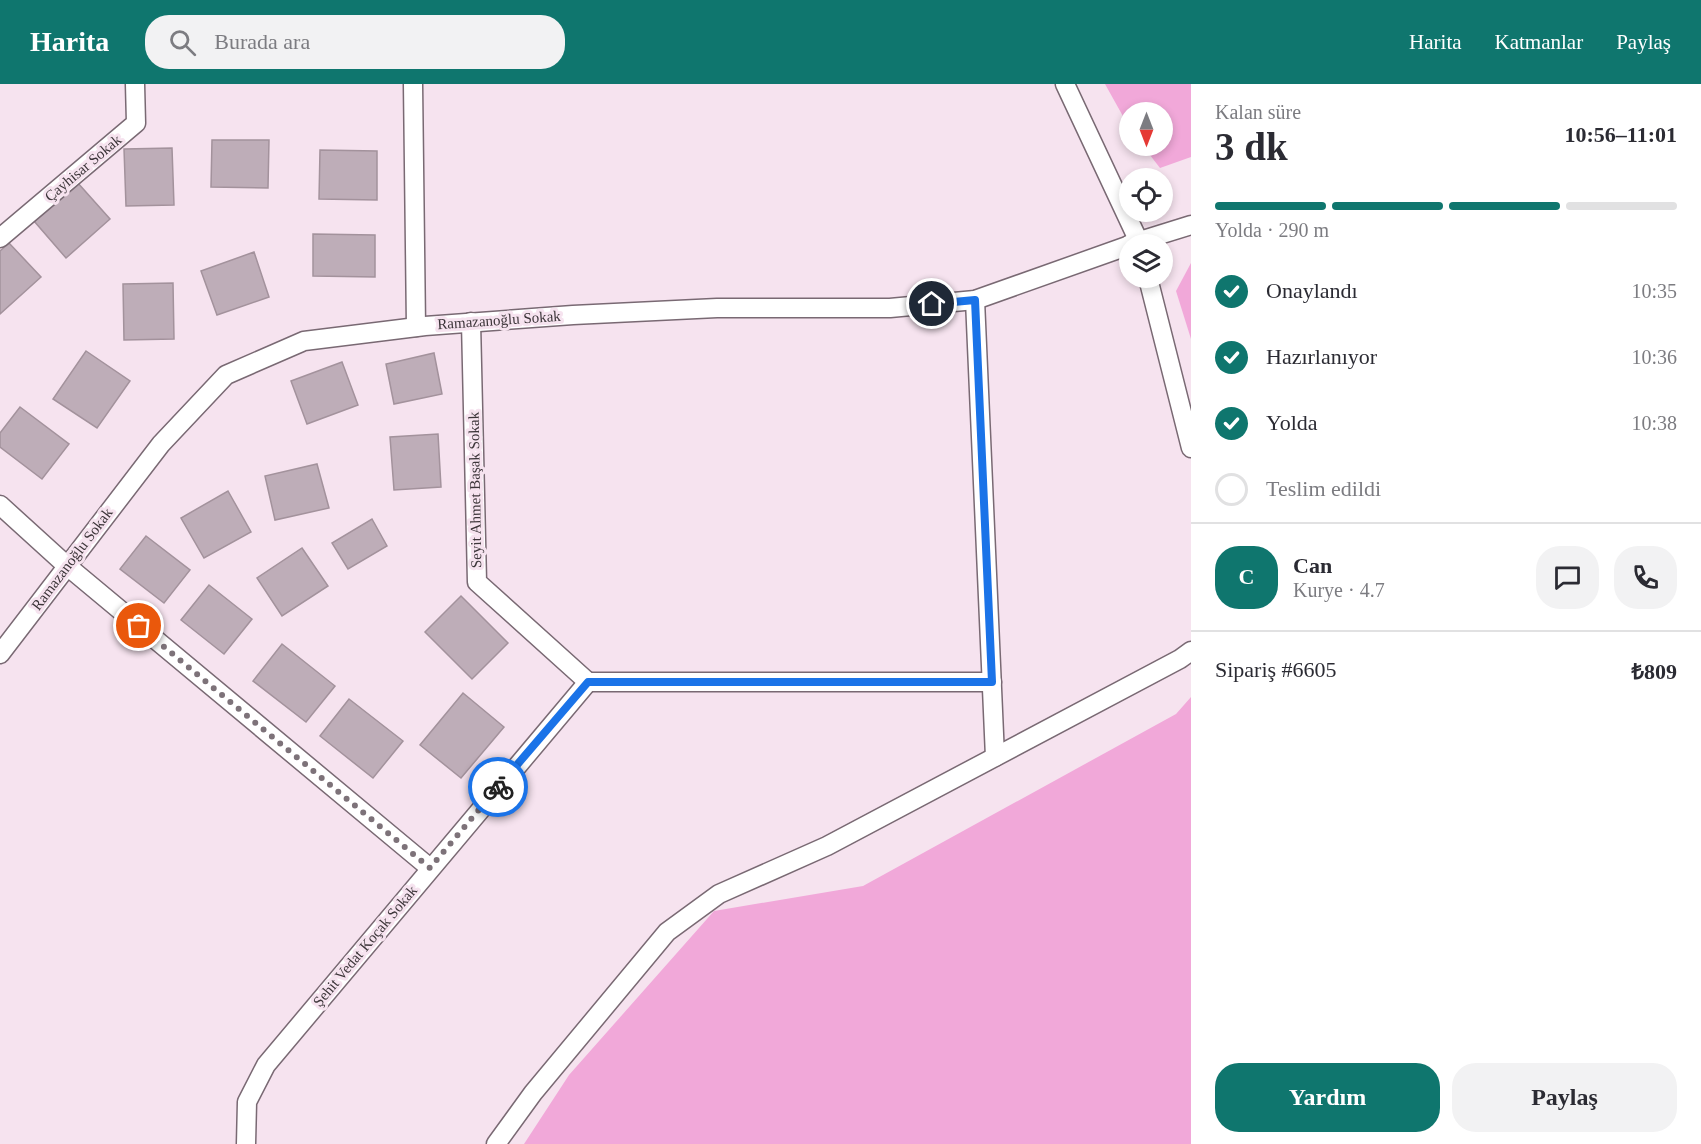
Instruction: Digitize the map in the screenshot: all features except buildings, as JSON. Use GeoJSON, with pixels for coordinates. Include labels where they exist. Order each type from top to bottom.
{"type":"FeatureCollection","features":[{"type":"Feature","properties":{"kind":"street","name":"Çayhisar Sokak"},"geometry":{"type":"LineString","coordinates":[[0,238],[136,123],[135,84]]}},
{"type":"Feature","properties":{"kind":"street"},"geometry":{"type":"LineString","coordinates":[[413,84],[416,327]]}},
{"type":"Feature","properties":{"kind":"street"},"geometry":{"type":"LineString","coordinates":[[1065,84],[1131,234]]}},
{"type":"Feature","properties":{"kind":"street","name":"Ramazanoğlu Sokak"},"geometry":{"type":"LineString","coordinates":[[1164,234],[1191,225]]}},
{"type":"Feature","properties":{"kind":"street","name":"Ramazanoğlu Sokak"},"geometry":{"type":"LineString","coordinates":[[0,654],[161,444],[226,375],[304,341],[471,322],[717,308],[890,308],[975,300],[1119,250]]}},
{"type":"Feature","properties":{"kind":"street"},"geometry":{"type":"LineString","coordinates":[[1151,288],[1191,448]]}},
{"type":"Feature","properties":{"kind":"street"},"geometry":{"type":"LineString","coordinates":[[975,300],[995,757]]}},
{"type":"Feature","properties":{"kind":"street","name":"Seyit Ahmet Başak Sokak"},"geometry":{"type":"LineString","coordinates":[[471,322],[477,582],[588,682]]}},
{"type":"Feature","properties":{"kind":"street"},"geometry":{"type":"LineString","coordinates":[[0,506],[66,566],[430,868]]}},
{"type":"Feature","properties":{"kind":"street"},"geometry":{"type":"LineString","coordinates":[[496,1144],[534,1093],[667,932],[719,894],[827,846],[1180,659],[1191,651]]}},
{"type":"Feature","properties":{"kind":"street"},"geometry":{"type":"LineString","coordinates":[[588,682],[992,682]]}},
{"type":"Feature","properties":{"kind":"street","name":"Şehit Vedat Koçak Sokak"},"geometry":{"type":"LineString","coordinates":[[246,1144],[247,1102],[266,1065],[588,682]]}},
{"type":"Feature","properties":{"kind":"shaded area"},"geometry":{"type":"Polygon","coordinates":[[[1105,84],[1191,84],[1191,157],[1160,168],[1151,156],[1173,156],[1173,102],[1119,102],[1119,109],[1105,84]]]}},
{"type":"Feature","properties":{"kind":"shaded area"},"geometry":{"type":"Polygon","coordinates":[[[1191,263],[1191,339],[1176,291],[1191,263]]]}},
{"type":"Feature","properties":{"kind":"shaded area"},"geometry":{"type":"Polygon","coordinates":[[[1191,697],[1191,1144],[524,1144],[569,1075],[714,911],[863,886],[1176,714],[1191,697]]]}},
{"type":"Feature","properties":{"kind":"way so far"},"geometry":{"type":"LineString","coordinates":[[139,626],[430,868],[498,787]]}},
{"type":"Feature","properties":{"kind":"route"},"geometry":{"type":"LineString","coordinates":[[498,787],[588,682],[992,682],[975,300],[932,304]]}}]}
